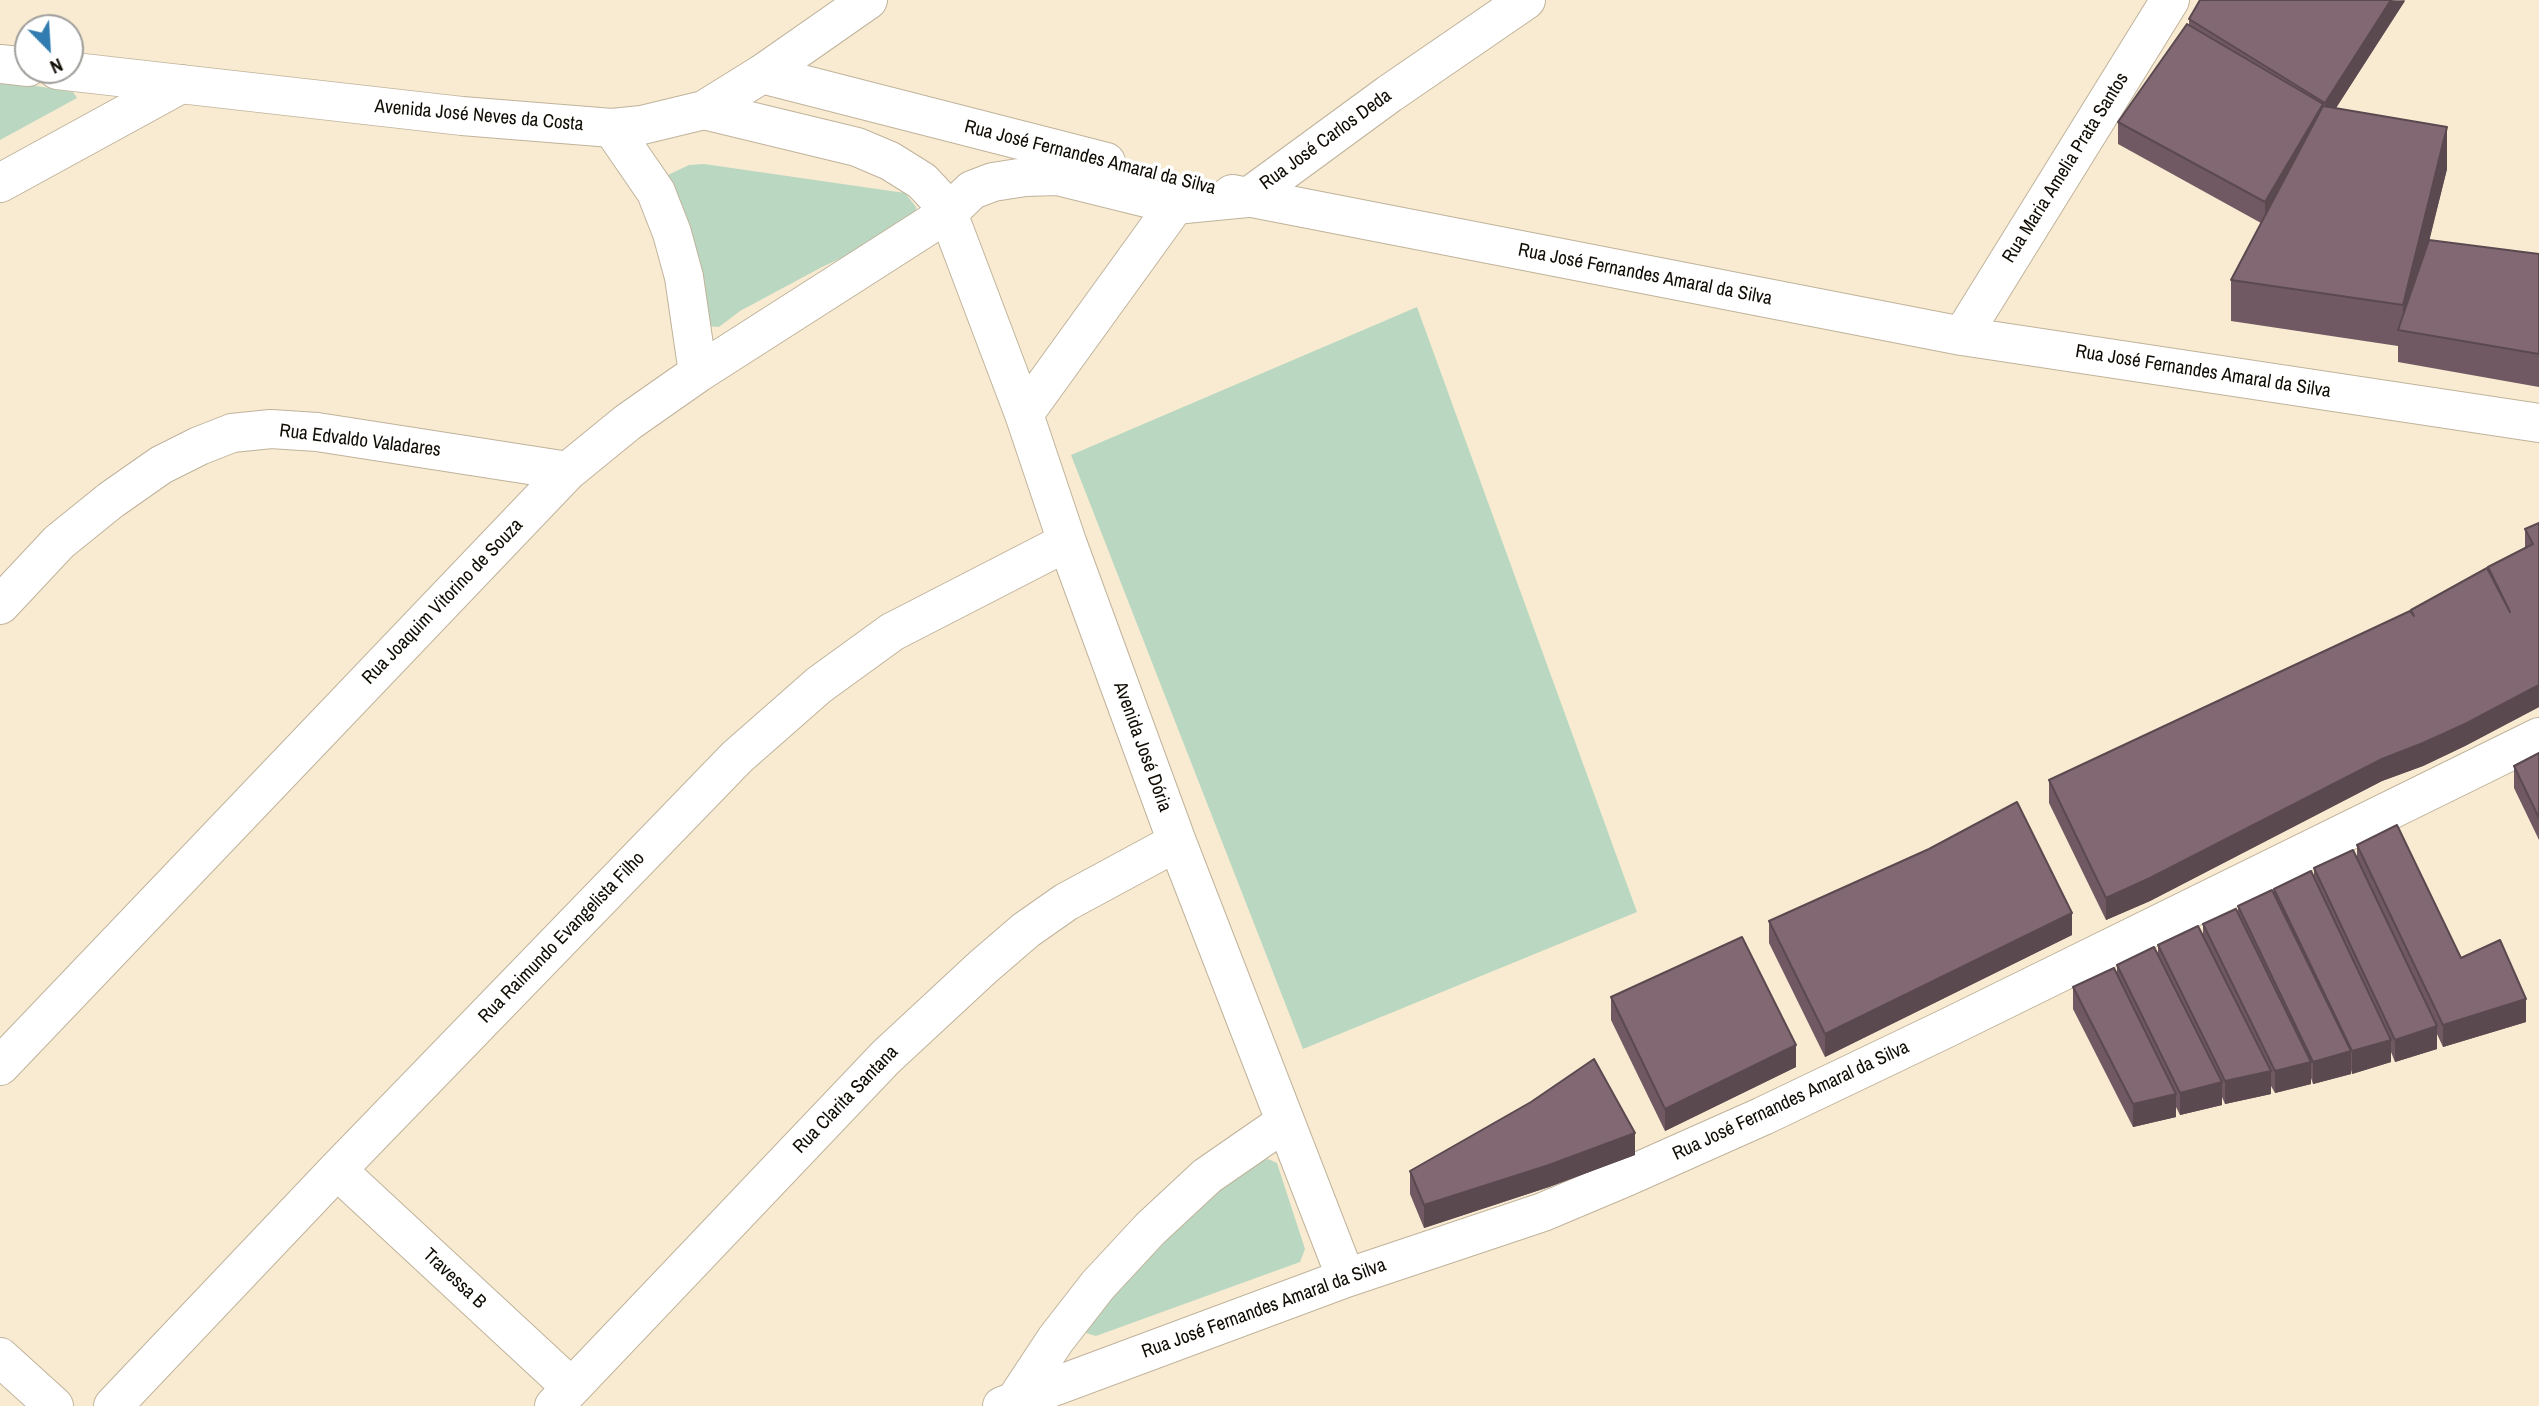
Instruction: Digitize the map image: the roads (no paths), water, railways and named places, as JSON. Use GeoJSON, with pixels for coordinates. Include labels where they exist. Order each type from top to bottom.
{"type":"FeatureCollection","features":[{"type":"Feature","properties":{"kind":"street","name":"Avenida José Neves da Costa"},"geometry":{"type":"LineString","coordinates":[[84,73],[462,116],[612,128],[642,125],[704,110],[762,74],[868,0]]}},
{"type":"Feature","properties":{"kind":"street","name":"Rua José Carlos Deda"},"geometry":{"type":"LineString","coordinates":[[948,213],[972,190],[993,182],[1026,177],[1058,176],[1175,205],[1247,198],[1389,94],[1526,0]]}},
{"type":"Feature","properties":{"kind":"street","name":"Rua Maria Amelia Prata Santos"},"geometry":{"type":"LineString","coordinates":[[1962,336],[2170,0]]}},
{"type":"Feature","properties":{"kind":"street","name":"Rua José Fernandes Amaral da Silva"},"geometry":{"type":"LineString","coordinates":[[762,74],[1247,198],[1962,336],[2539,423]]}},
{"type":"Feature","properties":{"kind":"street"},"geometry":{"type":"LineString","coordinates":[[0,183],[181,84]]}},
{"type":"Feature","properties":{"kind":"street"},"geometry":{"type":"LineString","coordinates":[[704,110],[857,147],[890,161],[922,181],[948,213]]}},
{"type":"Feature","properties":{"kind":"street"},"geometry":{"type":"LineString","coordinates":[[612,128],[656,192],[672,233],[684,277],[698,373]]}},
{"type":"Feature","properties":{"kind":"street"},"geometry":{"type":"LineString","coordinates":[[1024,414],[1175,205]]}},
{"type":"Feature","properties":{"kind":"street","name":"Rua Joaquim Vitorino de Souza"},"geometry":{"type":"LineString","coordinates":[[0,1066],[568,471],[628,422],[698,373],[948,213]]}},
{"type":"Feature","properties":{"kind":"street","name":"Avenida José Dória"},"geometry":{"type":"LineString","coordinates":[[948,213],[1024,414],[1067,542],[1177,842],[1346,1278]]}},
{"type":"Feature","properties":{"kind":"street","name":"Rua Edvaldo Valadares"},"geometry":{"type":"LineString","coordinates":[[0,605],[59,542],[111,500],[161,465],[232,433],[271,429],[317,432],[568,471]]}},
{"type":"Feature","properties":{"kind":"street","name":"Rua Raimundo Evangelista Filho"},"geometry":{"type":"LineString","coordinates":[[113,1406],[737,757],[819,685],[892,632],[1067,542]]}},
{"type":"Feature","properties":{"kind":"street","name":"Rua José Fernandes Amaral da Silva"},"geometry":{"type":"LineString","coordinates":[[1008,1403],[1346,1278],[1544,1212],[1763,1116],[2539,737]]}},
{"type":"Feature","properties":{"kind":"street","name":"Rua Clarita Santana"},"geometry":{"type":"LineString","coordinates":[[563,1396],[886,1057],[983,967],[1026,930],[1066,902],[1177,842]]}},
{"type":"Feature","properties":{"kind":"street","name":"Rua José Fernandes Amaral da Silva"},"geometry":{"type":"LineString","coordinates":[[1008,1403],[1098,1285],[1150,1229],[1207,1176],[1285,1122]]}},
{"type":"Feature","properties":{"kind":"street","name":"Travessa B"},"geometry":{"type":"LineString","coordinates":[[337,1170],[563,1396]]}},
{"type":"Feature","properties":{"kind":"street"},"geometry":{"type":"LineString","coordinates":[[0,1357],[54,1406]]}}]}
